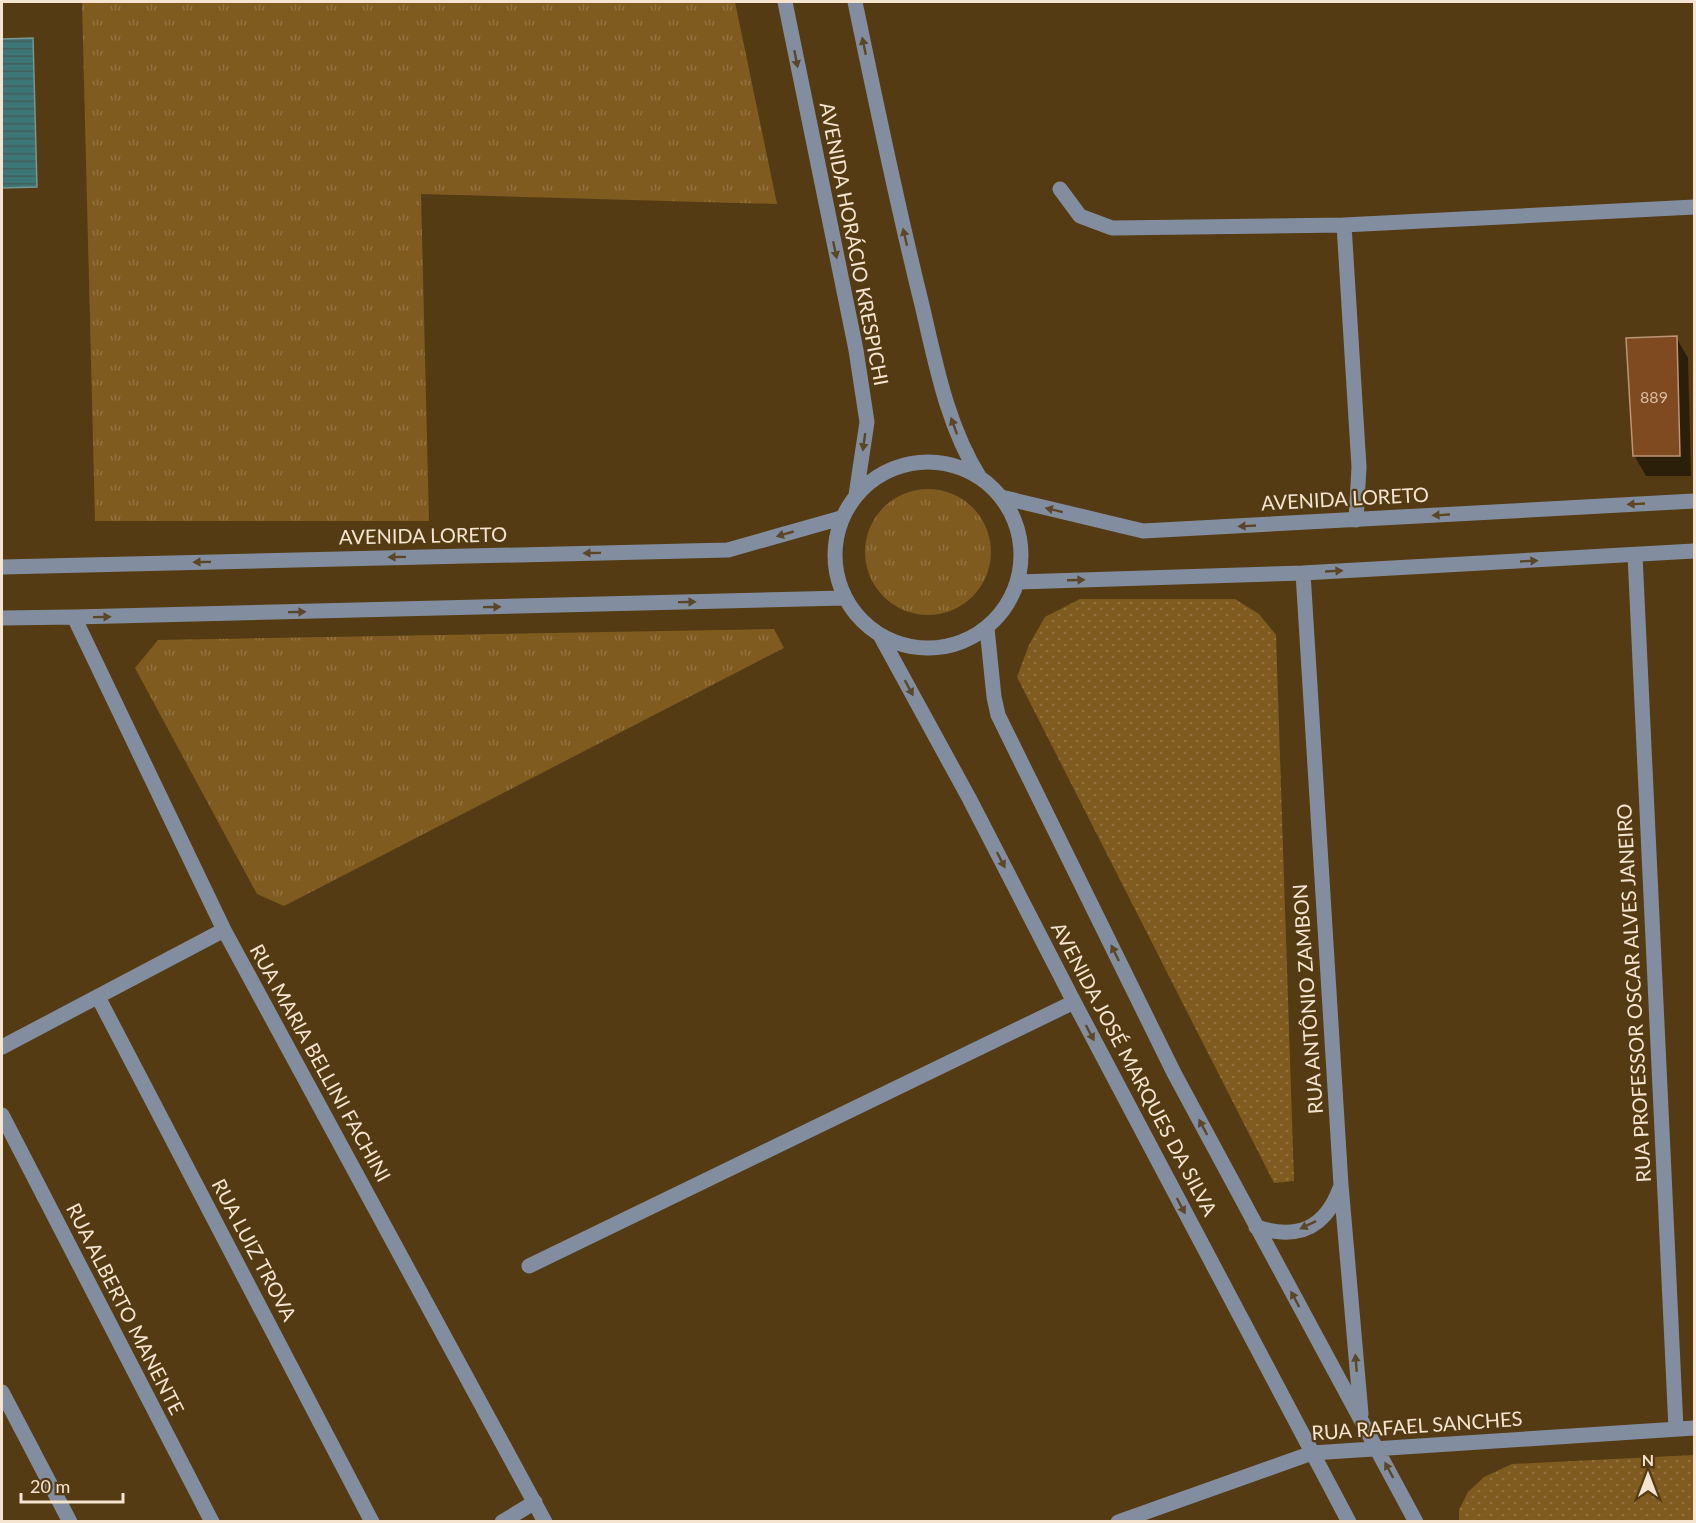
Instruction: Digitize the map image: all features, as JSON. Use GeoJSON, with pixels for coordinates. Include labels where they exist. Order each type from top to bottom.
{"type":"FeatureCollection","features":[{"type":"Feature","properties":{"kind":"street","name":"AVENIDA HORÁCIO KRESPICHI"},"geometry":{"type":"LineString","coordinates":[[785,2],[856,351],[867,422],[856,495]]}},
{"type":"Feature","properties":{"kind":"street"},"geometry":{"type":"LineString","coordinates":[[855,2],[905,239],[946,403],[958,438],[980,478]]}},
{"type":"Feature","properties":{"kind":"street"},"geometry":{"type":"LineString","coordinates":[[1060,189],[1080,216],[1112,228],[1344,225],[1695,207]]}},
{"type":"Feature","properties":{"kind":"street"},"geometry":{"type":"LineString","coordinates":[[1344,225],[1359,467],[1356,520]]}},
{"type":"Feature","properties":{"kind":"street"},"geometry":{"type":"LineString","coordinates":[[928,462],[956,466],[980,478],[1001,497],[1016,523],[1022,552],[1018,582],[1006,607],[987,628],[963,642],[935,648],[907,647],[881,636],[860,620],[844,598],[835,573],[834,545],[841,518],[856,495],[876,477],[901,465],[928,462]]}},
{"type":"Feature","properties":{"kind":"street","name":"AVENIDA LORETO"},"geometry":{"type":"LineString","coordinates":[[1001,497],[1143,531],[1695,501]]}},
{"type":"Feature","properties":{"kind":"street","name":"AVENIDA LORETO"},"geometry":{"type":"LineString","coordinates":[[2,567],[728,550],[841,518]]}},
{"type":"Feature","properties":{"kind":"street"},"geometry":{"type":"LineString","coordinates":[[1018,582],[1303,573],[1695,551]]}},
{"type":"Feature","properties":{"kind":"street","name":"RUA PROFESSOR OSCAR ALVES JANEIRO"},"geometry":{"type":"LineString","coordinates":[[1635,555],[1676,1429]]}},
{"type":"Feature","properties":{"kind":"street","name":"RUA ANTÔNIO ZAMBON"},"geometry":{"type":"LineString","coordinates":[[1303,573],[1341,1185],[1361,1422]]}},
{"type":"Feature","properties":{"kind":"street"},"geometry":{"type":"LineString","coordinates":[[2,618],[844,598]]}},
{"type":"Feature","properties":{"kind":"street"},"geometry":{"type":"LineString","coordinates":[[2,626],[17,617]]}},
{"type":"Feature","properties":{"kind":"street","name":"RUA MARIA BELLINI FACHINI"},"geometry":{"type":"LineString","coordinates":[[74,617],[224,930],[545,1521]]}},
{"type":"Feature","properties":{"kind":"street","name":"AVENIDA JOSÉ MARQUES DA SILVA"},"geometry":{"type":"LineString","coordinates":[[987,628],[998,715],[1174,1073],[1416,1521]]}},
{"type":"Feature","properties":{"kind":"street","name":"AVENIDA JOSÉ MARQUES DA SILVA"},"geometry":{"type":"LineString","coordinates":[[881,636],[969,798],[1348,1521]]}},
{"type":"Feature","properties":{"kind":"street"},"geometry":{"type":"LineString","coordinates":[[2,1047],[224,930]]}},
{"type":"Feature","properties":{"kind":"street","name":"RUA LUIZ TROVA"},"geometry":{"type":"LineString","coordinates":[[98,997],[372,1521]]}},
{"type":"Feature","properties":{"kind":"street"},"geometry":{"type":"LineString","coordinates":[[529,1266],[1074,1002]]}},
{"type":"Feature","properties":{"kind":"street","name":"RUA ALBERTO MANENTE"},"geometry":{"type":"LineString","coordinates":[[2,1115],[212,1521]]}},
{"type":"Feature","properties":{"kind":"street"},"geometry":{"type":"LineString","coordinates":[[1256,1227],[1274,1232],[1292,1232],[1309,1227],[1324,1216],[1335,1202],[1341,1185]]}},
{"type":"Feature","properties":{"kind":"street"},"geometry":{"type":"LineString","coordinates":[[2,1392],[70,1521]]}},
{"type":"Feature","properties":{"kind":"street","name":"RUA RAFAEL SANCHES"},"geometry":{"type":"LineString","coordinates":[[1118,1521],[1312,1453],[1695,1428]]}},
{"type":"Feature","properties":{"kind":"street"},"geometry":{"type":"LineString","coordinates":[[502,1521],[535,1502]]}},
{"type":"Feature","properties":{"kind":"green space"},"geometry":{"type":"Polygon","coordinates":[[[82,2],[735,2],[777,204],[421,194],[429,521],[95,521],[82,2]]]}},
{"type":"Feature","properties":{"kind":"green space"},"geometry":{"type":"Polygon","coordinates":[[[928,489],[952,494],[973,507],[986,528],[991,552],[986,576],[973,597],[952,610],[928,615],[904,610],[883,597],[870,576],[865,552],[870,528],[883,507],[904,494],[928,489]]]}},
{"type":"Feature","properties":{"kind":"green space"},"geometry":{"type":"Polygon","coordinates":[[[1080,599],[1235,599],[1259,614],[1276,635],[1294,1181],[1274,1183],[1017,677],[1029,645],[1045,617],[1080,599]]]}},
{"type":"Feature","properties":{"kind":"green space"},"geometry":{"type":"Polygon","coordinates":[[[774,629],[784,648],[284,906],[257,894],[135,668],[158,640],[774,629]]]}},
{"type":"Feature","properties":{"kind":"green space"},"geometry":{"type":"Polygon","coordinates":[[[1694,1455],[1694,1521],[1459,1521],[1459,1510],[1468,1492],[1484,1477],[1512,1464],[1694,1455]]]}},
{"type":"Feature","properties":{"kind":"water"},"geometry":{"type":"Polygon","coordinates":[[[33,38],[37,187],[2,188],[2,39],[33,38]]]}},
{"type":"Feature","properties":{"kind":"building"},"geometry":{"type":"Polygon","coordinates":[[[1677,336],[1680,456],[1633,456],[1626,338],[1677,336]]]}}]}
